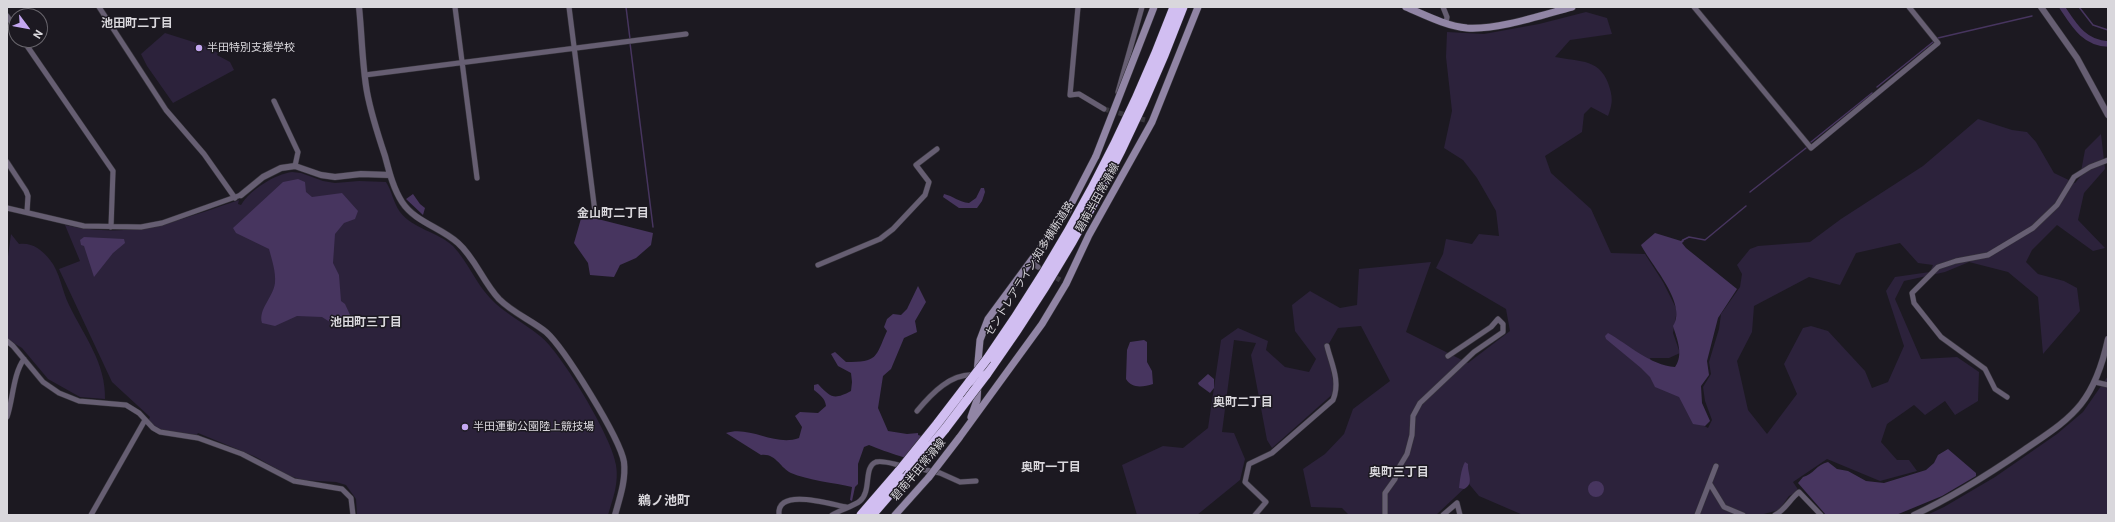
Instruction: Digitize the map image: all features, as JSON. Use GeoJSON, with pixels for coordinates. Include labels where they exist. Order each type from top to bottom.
{"type":"FeatureCollection","features":[{"type":"Feature","properties":{"kind":"highway","name":"セントレアライン;知多横断道路"},"geometry":{"type":"LineString","coordinates":[[861,515],[899,471],[967,400],[987,359],[1035,288],[1093,187],[1141,89],[1174,7]]}},
{"type":"Feature","properties":{"kind":"highway","name":"セントレアライン;知多横断道路"},"geometry":{"type":"LineString","coordinates":[[872,515],[910,471],[941,426],[1055,272],[1107,180],[1153,84],[1183,7]]}},
{"type":"Feature","properties":{"kind":"main road","name":"碧南半田常滑線"},"geometry":{"type":"LineString","coordinates":[[959,438],[975,409],[979,392],[978,378],[980,340],[988,319],[1067,212],[1096,156],[1154,7]]}},
{"type":"Feature","properties":{"kind":"main road","name":"碧南半田常滑線"},"geometry":{"type":"LineString","coordinates":[[894,515],[929,477],[959,438],[1042,324],[1066,284],[1089,235],[1149,121],[1198,7]]}},
{"type":"Feature","properties":{"kind":"main road"},"geometry":{"type":"LineString","coordinates":[[1406,7],[1446,23],[1466,28],[1487,27],[1572,7]]}},
{"type":"Feature","properties":{"kind":"main road"},"geometry":{"type":"LineString","coordinates":[[978,378],[982,388],[990,390],[995,387]]}},
{"type":"Feature","properties":{"kind":"street"},"geometry":{"type":"LineString","coordinates":[[99,7],[166,110],[204,154],[235,198]]}},
{"type":"Feature","properties":{"kind":"street"},"geometry":{"type":"LineString","coordinates":[[359,7],[369,104],[390,175],[398,196],[414,215],[458,243],[467,252],[503,303],[545,332],[557,344],[604,418],[619,446],[624,461],[624,475],[622,491],[615,515]]}},
{"type":"Feature","properties":{"kind":"street"},"geometry":{"type":"LineString","coordinates":[[455,7],[477,178]]}},
{"type":"Feature","properties":{"kind":"street"},"geometry":{"type":"LineString","coordinates":[[569,7],[595,212]]}},
{"type":"Feature","properties":{"kind":"street"},"geometry":{"type":"LineString","coordinates":[[1078,7],[1070,95],[1079,94],[1104,109]]}},
{"type":"Feature","properties":{"kind":"street"},"geometry":{"type":"LineString","coordinates":[[1115,104],[1142,7]]}},
{"type":"Feature","properties":{"kind":"street"},"geometry":{"type":"LineString","coordinates":[[1443,7],[1447,17],[1446,23]]}},
{"type":"Feature","properties":{"kind":"street"},"geometry":{"type":"LineString","coordinates":[[1694,7],[1811,148],[1938,43],[1908,7]]}},
{"type":"Feature","properties":{"kind":"street"},"geometry":{"type":"LineString","coordinates":[[2041,7],[2089,77],[2108,115]]}},
{"type":"Feature","properties":{"kind":"street"},"geometry":{"type":"LineString","coordinates":[[365,75],[686,34]]}},
{"type":"Feature","properties":{"kind":"street"},"geometry":{"type":"LineString","coordinates":[[28,48],[113,171],[111,227]]}},
{"type":"Feature","properties":{"kind":"street"},"geometry":{"type":"LineString","coordinates":[[274,100],[298,152],[295,166]]}},
{"type":"Feature","properties":{"kind":"street"},"geometry":{"type":"LineString","coordinates":[[818,265],[880,239],[893,229],[925,195],[928,182],[916,165],[937,149]]}},
{"type":"Feature","properties":{"kind":"street"},"geometry":{"type":"LineString","coordinates":[[2007,397],[1995,389],[1985,369],[1941,337],[1914,303],[1912,293],[1938,267],[1956,261],[1988,255],[2033,228],[2057,205],[2074,177],[2090,166],[2108,160]]}},
{"type":"Feature","properties":{"kind":"street"},"geometry":{"type":"LineString","coordinates":[[7,162],[28,196],[27,212]]}},
{"type":"Feature","properties":{"kind":"street"},"geometry":{"type":"LineString","coordinates":[[7,208],[84,226],[141,227],[162,223],[235,198],[273,171],[295,166],[328,176],[361,174],[390,175]]}},
{"type":"Feature","properties":{"kind":"street"},"geometry":{"type":"LineString","coordinates":[[1030,261],[1038,267]]}},
{"type":"Feature","properties":{"kind":"street"},"geometry":{"type":"LineString","coordinates":[[1060,280],[1066,284]]}},
{"type":"Feature","properties":{"kind":"street"},"geometry":{"type":"LineString","coordinates":[[1386,515],[1385,493],[1395,478],[1410,444],[1413,416],[1420,403],[1474,352],[1503,332],[1504,324],[1498,319],[1492,327],[1448,356]]}},
{"type":"Feature","properties":{"kind":"street"},"geometry":{"type":"LineString","coordinates":[[7,341],[43,382],[59,393],[85,402],[122,404],[139,413],[160,432],[198,438],[260,463],[290,480],[342,489],[351,498],[353,515]]}},
{"type":"Feature","properties":{"kind":"street"},"geometry":{"type":"LineString","coordinates":[[1914,515],[1973,484],[2048,434],[2076,410],[2095,382],[2108,342]]}},
{"type":"Feature","properties":{"kind":"street"},"geometry":{"type":"LineString","coordinates":[[1255,515],[1266,502],[1245,482],[1249,464],[1272,453],[1333,400],[1336,388],[1335,372],[1327,346]]}},
{"type":"Feature","properties":{"kind":"street"},"geometry":{"type":"LineString","coordinates":[[7,418],[13,401],[18,367],[24,359]]}},
{"type":"Feature","properties":{"kind":"street"},"geometry":{"type":"LineString","coordinates":[[917,410],[943,384],[962,375],[978,378]]}},
{"type":"Feature","properties":{"kind":"street"},"geometry":{"type":"LineString","coordinates":[[2095,382],[2108,385]]}},
{"type":"Feature","properties":{"kind":"street"},"geometry":{"type":"LineString","coordinates":[[91,515],[145,420]]}},
{"type":"Feature","properties":{"kind":"street"},"geometry":{"type":"LineString","coordinates":[[832,515],[860,500],[868,483],[868,472],[876,462],[940,472],[960,482],[976,481]]}},
{"type":"Feature","properties":{"kind":"street"},"geometry":{"type":"LineString","coordinates":[[1697,515],[1716,466]]}},
{"type":"Feature","properties":{"kind":"street"},"geometry":{"type":"LineString","coordinates":[[1710,484],[1724,507],[1744,515]]}},
{"type":"Feature","properties":{"kind":"street"},"geometry":{"type":"LineString","coordinates":[[1775,515],[1784,509],[1790,499],[1799,492],[1821,515]]}},
{"type":"Feature","properties":{"kind":"street"},"geometry":{"type":"LineString","coordinates":[[779,515],[778,508],[781,503],[788,499],[813,500],[846,507]]}},
{"type":"Feature","properties":{"kind":"street"},"geometry":{"type":"LineString","coordinates":[[1443,515],[1456,503],[1460,515]]}},
{"type":"Feature","properties":{"kind":"shaded area"},"geometry":{"type":"Polygon","coordinates":[[[1586,12],[1607,18],[1612,34],[1570,40],[1555,57],[1589,63],[1602,72],[1612,96],[1608,116],[1591,107],[1584,114],[1582,132],[1545,156],[1551,173],[1591,209],[1611,253],[1645,254],[1663,282],[1677,310],[1673,333],[1680,353],[1669,358],[1650,358],[1657,383],[1680,393],[1695,421],[1708,428],[1712,420],[1705,401],[1703,387],[1711,374],[1709,362],[1719,329],[1721,314],[1740,287],[1742,274],[1737,265],[1750,249],[1758,246],[1810,242],[1841,219],[1923,166],[1978,119],[2012,130],[2027,132],[2036,142],[2054,173],[2075,183],[2080,177],[2085,150],[2101,134],[2105,169],[2084,193],[2078,220],[2105,248],[2093,251],[2057,225],[2032,250],[2026,262],[2038,274],[2064,281],[2077,288],[2080,311],[2043,354],[2038,297],[2008,272],[1969,262],[1945,272],[1904,281],[1895,299],[1921,359],[1957,357],[1979,372],[1978,401],[1955,415],[1945,401],[1925,415],[1914,405],[1887,424],[1881,442],[1897,460],[1909,460],[1917,471],[1880,481],[1827,459],[1793,482],[1799,491],[1789,496],[1779,510],[1760,515],[1523,515],[1479,496],[1469,484],[1436,515],[1349,515],[1342,508],[1311,507],[1303,469],[1325,454],[1344,434],[1353,409],[1390,381],[1361,326],[1338,328],[1327,347],[1335,392],[1272,448],[1267,440],[1251,355],[1256,343],[1234,340],[1222,432],[1234,433],[1245,459],[1240,480],[1197,515],[1137,515],[1122,465],[1163,446],[1183,448],[1208,428],[1221,340],[1238,328],[1268,341],[1266,350],[1285,367],[1309,372],[1316,359],[1295,331],[1292,305],[1310,291],[1340,308],[1357,305],[1359,269],[1431,262],[1406,332],[1468,363],[1510,331],[1506,309],[1436,268],[1443,254],[1446,239],[1472,244],[1479,234],[1499,236],[1496,211],[1477,178],[1463,160],[1444,148],[1452,111],[1446,57],[1447,32],[1484,34],[1539,24],[1586,12]],[[1900,243],[1856,253],[1840,285],[1809,277],[1754,306],[1752,332],[1737,361],[1748,410],[1767,434],[1797,394],[1784,364],[1803,328],[1811,326],[1828,331],[1865,371],[1872,388],[1888,382],[1904,346],[1886,291],[1895,277],[1930,272],[1933,265],[1918,263],[1900,243]]]}},
{"type":"Feature","properties":{"kind":"shaded area"},"geometry":{"type":"Polygon","coordinates":[[[165,33],[203,45],[218,53],[217,55],[230,62],[234,70],[173,103],[147,66],[141,54],[165,33]]]}},
{"type":"Feature","properties":{"kind":"shaded area"},"geometry":{"type":"Polygon","coordinates":[[[285,173],[301,173],[323,181],[335,183],[359,181],[386,182],[400,212],[405,218],[447,241],[453,246],[490,298],[502,309],[534,331],[549,345],[585,397],[606,436],[613,453],[617,478],[608,515],[357,515],[356,499],[346,485],[336,482],[302,480],[287,475],[256,457],[198,433],[196,436],[161,431],[148,421],[150,417],[112,382],[59,269],[80,261],[65,225],[89,229],[112,230],[154,226],[195,215],[239,200],[238,204],[241,205],[257,188],[271,179],[285,173]]]}},
{"type":"Feature","properties":{"kind":"shaded area"},"geometry":{"type":"Polygon","coordinates":[[[298,179],[305,182],[306,192],[312,197],[342,193],[358,211],[355,219],[344,223],[335,234],[333,263],[339,275],[341,301],[345,304],[351,317],[348,321],[333,324],[322,317],[297,316],[275,326],[262,323],[262,313],[272,294],[275,283],[274,270],[269,249],[236,233],[233,228],[283,182],[298,179]]]}},
{"type":"Feature","properties":{"kind":"shaded area"},"geometry":{"type":"Polygon","coordinates":[[[981,188],[984,188],[985,192],[982,201],[977,208],[959,208],[943,197],[944,194],[969,203],[976,198],[981,188]]]}},
{"type":"Feature","properties":{"kind":"shaded area"},"geometry":{"type":"Polygon","coordinates":[[[413,194],[425,208],[423,215],[406,199],[413,194]]]}},
{"type":"Feature","properties":{"kind":"shaded area"},"geometry":{"type":"Polygon","coordinates":[[[582,215],[653,233],[651,245],[636,258],[620,265],[614,277],[590,275],[588,263],[574,243],[582,215]]]}},
{"type":"Feature","properties":{"kind":"shaded area"},"geometry":{"type":"Polygon","coordinates":[[[1655,233],[1681,241],[1683,239],[1684,241],[1682,243],[1686,248],[1737,289],[1718,318],[1707,361],[1709,375],[1701,386],[1702,403],[1710,421],[1705,426],[1693,424],[1679,397],[1655,387],[1650,377],[1606,339],[1605,336],[1608,333],[1648,359],[1657,363],[1675,367],[1678,362],[1679,347],[1673,326],[1676,317],[1676,307],[1666,285],[1641,245],[1655,233]]]}},
{"type":"Feature","properties":{"kind":"shaded area"},"geometry":{"type":"Polygon","coordinates":[[[11,234],[19,244],[28,244],[36,247],[47,256],[53,265],[59,276],[69,305],[98,362],[102,373],[105,399],[80,397],[48,379],[22,348],[7,339],[7,264],[11,234]]]}},
{"type":"Feature","properties":{"kind":"shaded area"},"geometry":{"type":"Polygon","coordinates":[[[84,237],[124,239],[125,243],[113,253],[94,277],[84,246],[81,245],[80,240],[84,237]]]}},
{"type":"Feature","properties":{"kind":"shaded area"},"geometry":{"type":"Polygon","coordinates":[[[918,286],[926,302],[915,321],[917,332],[904,338],[891,369],[883,376],[878,408],[888,431],[907,434],[918,433],[918,435],[936,440],[941,448],[933,459],[926,462],[921,462],[869,445],[864,447],[858,464],[858,484],[855,487],[852,501],[850,500],[852,487],[791,473],[774,458],[761,455],[726,433],[735,431],[753,433],[781,440],[799,438],[802,427],[795,416],[800,412],[818,413],[826,406],[820,395],[814,390],[814,385],[818,384],[826,392],[833,396],[840,396],[851,391],[851,373],[838,366],[831,354],[835,352],[846,362],[864,361],[874,357],[887,331],[884,327],[887,319],[893,314],[901,315],[907,309],[918,286]]]}},
{"type":"Feature","properties":{"kind":"shaded area"},"geometry":{"type":"Polygon","coordinates":[[[1144,340],[1147,342],[1147,362],[1152,371],[1153,384],[1135,386],[1126,379],[1127,350],[1130,342],[1144,340]]]}},
{"type":"Feature","properties":{"kind":"shaded area"},"geometry":{"type":"Polygon","coordinates":[[[1208,374],[1214,379],[1214,388],[1210,393],[1198,383],[1208,374]]]}},
{"type":"Feature","properties":{"kind":"shaded area"},"geometry":{"type":"Polygon","coordinates":[[[2108,376],[2108,515],[1927,515],[1944,507],[1995,477],[2057,434],[2083,412],[2108,376]]]}},
{"type":"Feature","properties":{"kind":"shaded area"},"geometry":{"type":"Polygon","coordinates":[[[1948,449],[1976,473],[1976,476],[1942,496],[1896,515],[1826,515],[1798,483],[1803,477],[1810,474],[1824,463],[1828,462],[1837,469],[1848,471],[1866,481],[1884,483],[1926,470],[1934,463],[1938,455],[1948,449]]]}},
{"type":"Feature","properties":{"kind":"shaded area"},"geometry":{"type":"Polygon","coordinates":[[[1465,462],[1468,464],[1470,481],[1464,489],[1459,488],[1465,462]]]}},
{"type":"Feature","properties":{"kind":"shaded area"},"geometry":{"type":"Polygon","coordinates":[[[1596,481],[1602,483],[1604,489],[1602,495],[1596,497],[1590,495],[1588,489],[1590,483],[1596,481]]]}},
{"type":"Feature","properties":{"kind":"waterway"},"geometry":{"type":"LineString","coordinates":[[626,7],[630,39]]}},
{"type":"Feature","properties":{"kind":"waterway"},"geometry":{"type":"LineString","coordinates":[[2062,7],[2080,32],[2086,37],[2100,43],[2108,44]]}},
{"type":"Feature","properties":{"kind":"waterway"},"geometry":{"type":"LineString","coordinates":[[2079,7],[2093,25],[2108,30]]}},
{"type":"Feature","properties":{"kind":"waterway"},"geometry":{"type":"LineString","coordinates":[[1938,38],[2032,16]]}},
{"type":"Feature","properties":{"kind":"waterway"},"geometry":{"type":"LineString","coordinates":[[1877,87],[1933,42]]}},
{"type":"Feature","properties":{"kind":"waterway"},"geometry":{"type":"LineString","coordinates":[[630,43],[653,227]]}},
{"type":"Feature","properties":{"kind":"waterway"},"geometry":{"type":"LineString","coordinates":[[1811,142],[1872,93]]}},
{"type":"Feature","properties":{"kind":"waterway"},"geometry":{"type":"LineString","coordinates":[[1750,192],[1806,148]]}},
{"type":"Feature","properties":{"kind":"waterway"},"geometry":{"type":"LineString","coordinates":[[1683,240],[1689,237],[1705,240],[1746,206]]}},
{"type":"Feature","properties":{"kind":"tunnel"},"geometry":{"type":"LineString","coordinates":[[1104,109],[1145,120]]}},
{"type":"Feature","properties":{"kind":"tunnel"},"geometry":{"type":"LineString","coordinates":[[1050,274],[1060,280]]}},
{"type":"Feature","properties":{"kind":"place","name":"半田特別支援学校"},"geometry":{"type":"Point","coordinates":[199,48]}},
{"type":"Feature","properties":{"kind":"place","name":"半田運動公園陸上競技場"},"geometry":{"type":"Point","coordinates":[465,427]}},
{"type":"Feature","properties":{"kind":"district","name":"池田町二丁目"},"geometry":{"type":"Point","coordinates":[137,24]}},
{"type":"Feature","properties":{"kind":"district","name":"金山町二丁目"},"geometry":{"type":"Point","coordinates":[613,214]}},
{"type":"Feature","properties":{"kind":"district","name":"池田町三丁目"},"geometry":{"type":"Point","coordinates":[366,323]}},
{"type":"Feature","properties":{"kind":"district","name":"奥町二丁目"},"geometry":{"type":"Point","coordinates":[1243,403]}},
{"type":"Feature","properties":{"kind":"district","name":"奥町一丁目"},"geometry":{"type":"Point","coordinates":[1051,468]}},
{"type":"Feature","properties":{"kind":"district","name":"奥町三丁目"},"geometry":{"type":"Point","coordinates":[1399,473]}},
{"type":"Feature","properties":{"kind":"district","name":"鵜ノ池町"},"geometry":{"type":"Point","coordinates":[664,502]}}]}
